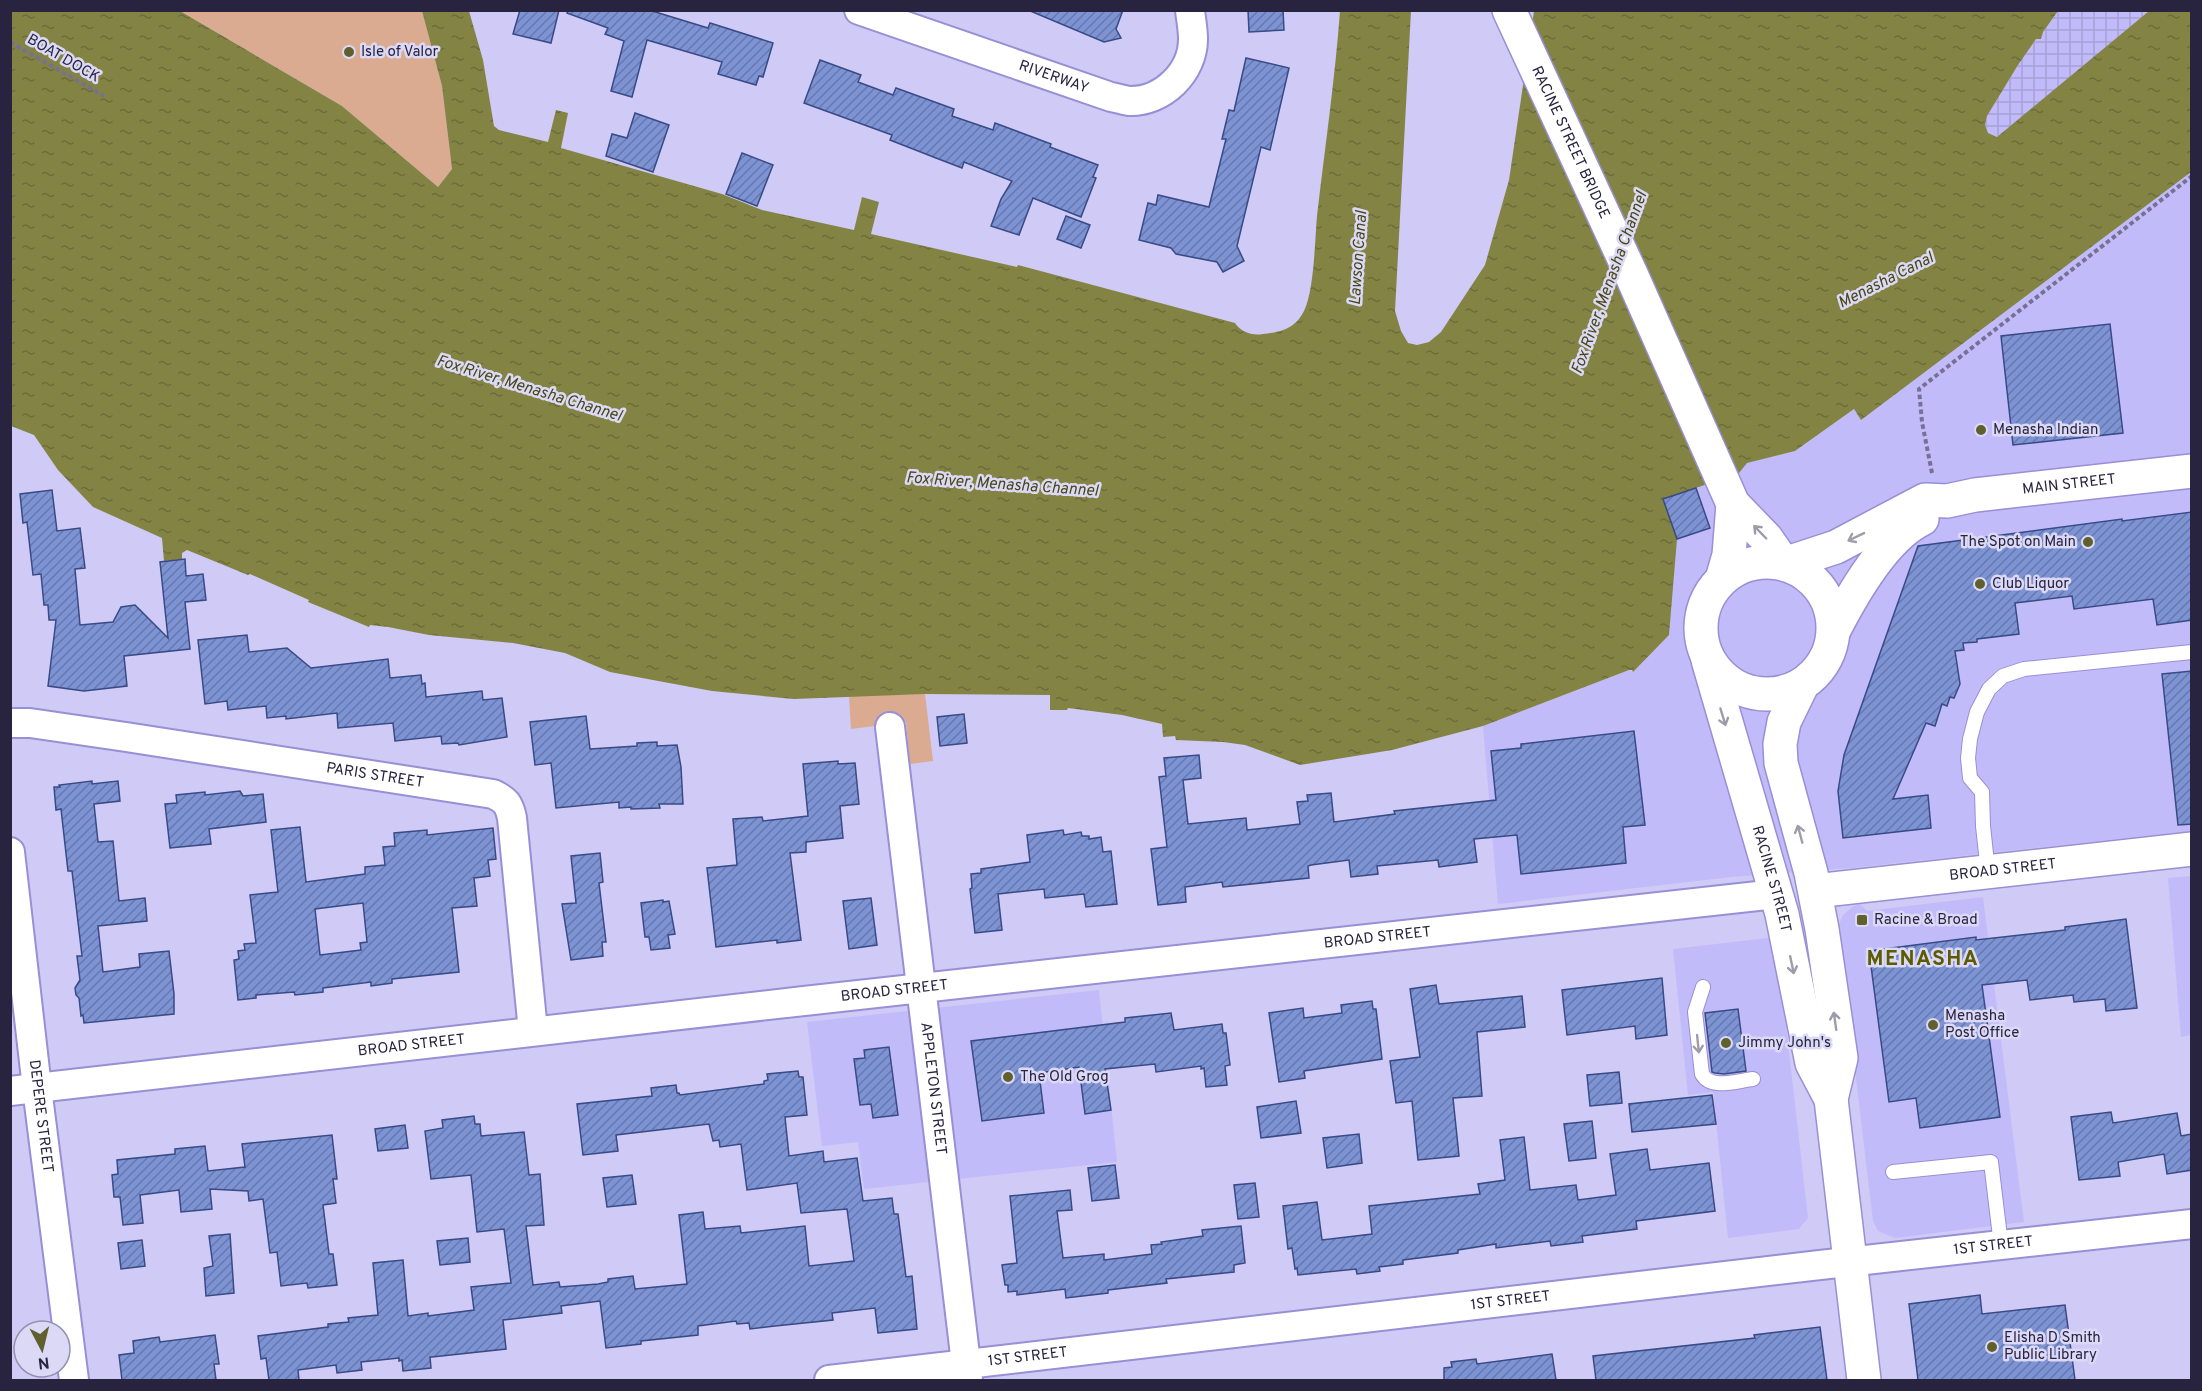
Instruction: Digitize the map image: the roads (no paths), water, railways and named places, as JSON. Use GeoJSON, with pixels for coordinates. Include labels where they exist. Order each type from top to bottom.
{"type":"FeatureCollection","features":[{"type":"Feature","properties":{"kind":"main road","name":"RACINE STREET BRIDGE"},"geometry":{"type":"LineString","coordinates":[[1509,10],[1631,273],[1733,504]]}},
{"type":"Feature","properties":{"kind":"main road","name":"MAIN STREET"},"geometry":{"type":"LineString","coordinates":[[1784,564],[1836,547],[1925,500],[1947,501],[1975,495],[2192,471]]}},
{"type":"Feature","properties":{"kind":"main road","name":"MAIN STREET"},"geometry":{"type":"LineString","coordinates":[[1834,630],[1847,606],[1882,554],[1895,539],[1912,524],[1933,514],[1947,501]]}},
{"type":"Feature","properties":{"kind":"main road"},"geometry":{"type":"LineString","coordinates":[[1733,504],[1766,538],[1784,564]]}},
{"type":"Feature","properties":{"kind":"main road"},"geometry":{"type":"LineString","coordinates":[[1722,579],[1729,555],[1733,504]]}},
{"type":"Feature","properties":{"kind":"main road"},"geometry":{"type":"LineString","coordinates":[[1768,562],[1784,564],[1805,573],[1821,589],[1831,609],[1834,630],[1830,652],[1819,671],[1802,685],[1782,693],[1761,695],[1740,690],[1722,678],[1708,660],[1701,640],[1701,617],[1708,597],[1722,579],[1744,566],[1768,562]]}},
{"type":"Feature","properties":{"kind":"main road","name":"RACINE STREET"},"geometry":{"type":"LineString","coordinates":[[1708,660],[1776,894],[1812,1063],[1831,1099]]}},
{"type":"Feature","properties":{"kind":"main road","name":"RACINE STREET"},"geometry":{"type":"LineString","coordinates":[[1802,685],[1784,722],[1780,744],[1781,763],[1815,891],[1841,1058],[1831,1099],[1864,1380]]}},
{"type":"Feature","properties":{"kind":"main road","name":"BROAD STREET"},"geometry":{"type":"LineString","coordinates":[[1815,891],[2192,849]]}},
{"type":"Feature","properties":{"kind":"street","name":"RIVERWAY"},"geometry":{"type":"LineString","coordinates":[[859,10],[1111,97],[1130,101],[1149,98],[1166,90],[1180,76],[1190,59],[1193,40],[1190,10]]}},
{"type":"Feature","properties":{"kind":"street","name":"PARIS STREET"},"geometry":{"type":"LineString","coordinates":[[10,723],[30,723],[138,739],[481,792],[503,798],[510,806],[512,818],[533,1032]]}},
{"type":"Feature","properties":{"kind":"street","name":"APPLETON STREET"},"geometry":{"type":"LineString","coordinates":[[890,726],[967,1373]]}},
{"type":"Feature","properties":{"kind":"street","name":"DEPERE STREET"},"geometry":{"type":"LineString","coordinates":[[10,852],[24,1090],[74,1380]]}},
{"type":"Feature","properties":{"kind":"street","name":"BROAD STREET"},"geometry":{"type":"LineString","coordinates":[[24,1090],[1776,894]]}},
{"type":"Feature","properties":{"kind":"street","name":"1ST STREET"},"geometry":{"type":"LineString","coordinates":[[829,1380],[967,1373],[1851,1261],[2192,1224]]}},
{"type":"Feature","properties":{"kind":"lane"},"geometry":{"type":"LineString","coordinates":[[1988,872],[1982,792],[1970,778],[1968,758],[1977,712],[1989,689],[2003,676],[2024,669],[2192,652]]}},
{"type":"Feature","properties":{"kind":"lane"},"geometry":{"type":"LineString","coordinates":[[1703,987],[1695,1012],[1702,1074],[1705,1080],[1714,1084],[1753,1079]]}},
{"type":"Feature","properties":{"kind":"lane"},"geometry":{"type":"LineString","coordinates":[[1893,1172],[1991,1162],[2001,1245]]}},
{"type":"Feature","properties":{"kind":"water"},"geometry":{"type":"Polygon","coordinates":[[[10,11],[180,11],[342,106],[438,187],[452,169],[442,86],[422,11],[469,11],[483,60],[494,126],[499,130],[548,142],[556,110],[568,113],[561,148],[722,194],[762,210],[854,230],[862,197],[879,202],[871,234],[1017,267],[1018,265],[1235,323],[1247,333],[1255,334],[1276,332],[1292,326],[1304,311],[1310,291],[1340,11],[1411,11],[1395,311],[1401,331],[1408,343],[1417,345],[1429,342],[1441,332],[1485,265],[1509,180],[1534,11],[2058,11],[2043,32],[2041,39],[2036,39],[2018,65],[1987,116],[1985,125],[1988,133],[1997,137],[2149,11],[2191,11],[2191,172],[1861,420],[1854,409],[1795,451],[1747,463],[1739,473],[1664,499],[1677,539],[1669,635],[1633,672],[1629,670],[1483,726],[1392,750],[1300,765],[1245,745],[1176,740],[1175,736],[1163,737],[1162,724],[1122,715],[1068,708],[1067,710],[1050,710],[1050,695],[925,694],[794,699],[712,691],[610,672],[565,653],[513,643],[429,635],[370,625],[369,627],[308,602],[309,600],[250,574],[187,550],[182,553],[182,559],[164,561],[162,538],[93,507],[58,470],[34,435],[11,426],[10,11]]]}},
{"type":"Feature","properties":{"kind":"place","name":"Isle of Valor"},"geometry":{"type":"Point","coordinates":[349,52]}},
{"type":"Feature","properties":{"kind":"place","name":"Menasha Indian"},"geometry":{"type":"Point","coordinates":[1981,430]}},
{"type":"Feature","properties":{"kind":"place","name":"The Spot on Main"},"geometry":{"type":"Point","coordinates":[2088,542]}},
{"type":"Feature","properties":{"kind":"place","name":"Club Liquor"},"geometry":{"type":"Point","coordinates":[1980,584]}},
{"type":"Feature","properties":{"kind":"place","name":"Racine & Broad"},"geometry":{"type":"Point","coordinates":[1862,920]}},
{"type":"Feature","properties":{"kind":"place","name":"Menasha Post Office"},"geometry":{"type":"Point","coordinates":[1933,1025]}},
{"type":"Feature","properties":{"kind":"place","name":"Jimmy John's"},"geometry":{"type":"Point","coordinates":[1726,1043]}},
{"type":"Feature","properties":{"kind":"place","name":"The Old Grog"},"geometry":{"type":"Point","coordinates":[1008,1077]}},
{"type":"Feature","properties":{"kind":"place","name":"Elisha D Smith Public Library"},"geometry":{"type":"Point","coordinates":[1992,1347]}},
{"type":"Feature","properties":{"kind":"district","name":"MENASHA"},"geometry":{"type":"Point","coordinates":[1923,959]}},
{"type":"Feature","properties":{"kind":"water label","name":"Lawson Canal"},"geometry":{"type":"Point","coordinates":[1359,258]}},
{"type":"Feature","properties":{"kind":"water label","name":"Menasha Canal"},"geometry":{"type":"Point","coordinates":[1886,281]}},
{"type":"Feature","properties":{"kind":"water label","name":"Fox River, Menasha Channel"},"geometry":{"type":"Point","coordinates":[1610,283]}},
{"type":"Feature","properties":{"kind":"water label","name":"Fox River, Menasha Channel"},"geometry":{"type":"Point","coordinates":[529,389]}},
{"type":"Feature","properties":{"kind":"water label","name":"Fox River, Menasha Channel"},"geometry":{"type":"Point","coordinates":[1002,485]}}]}
